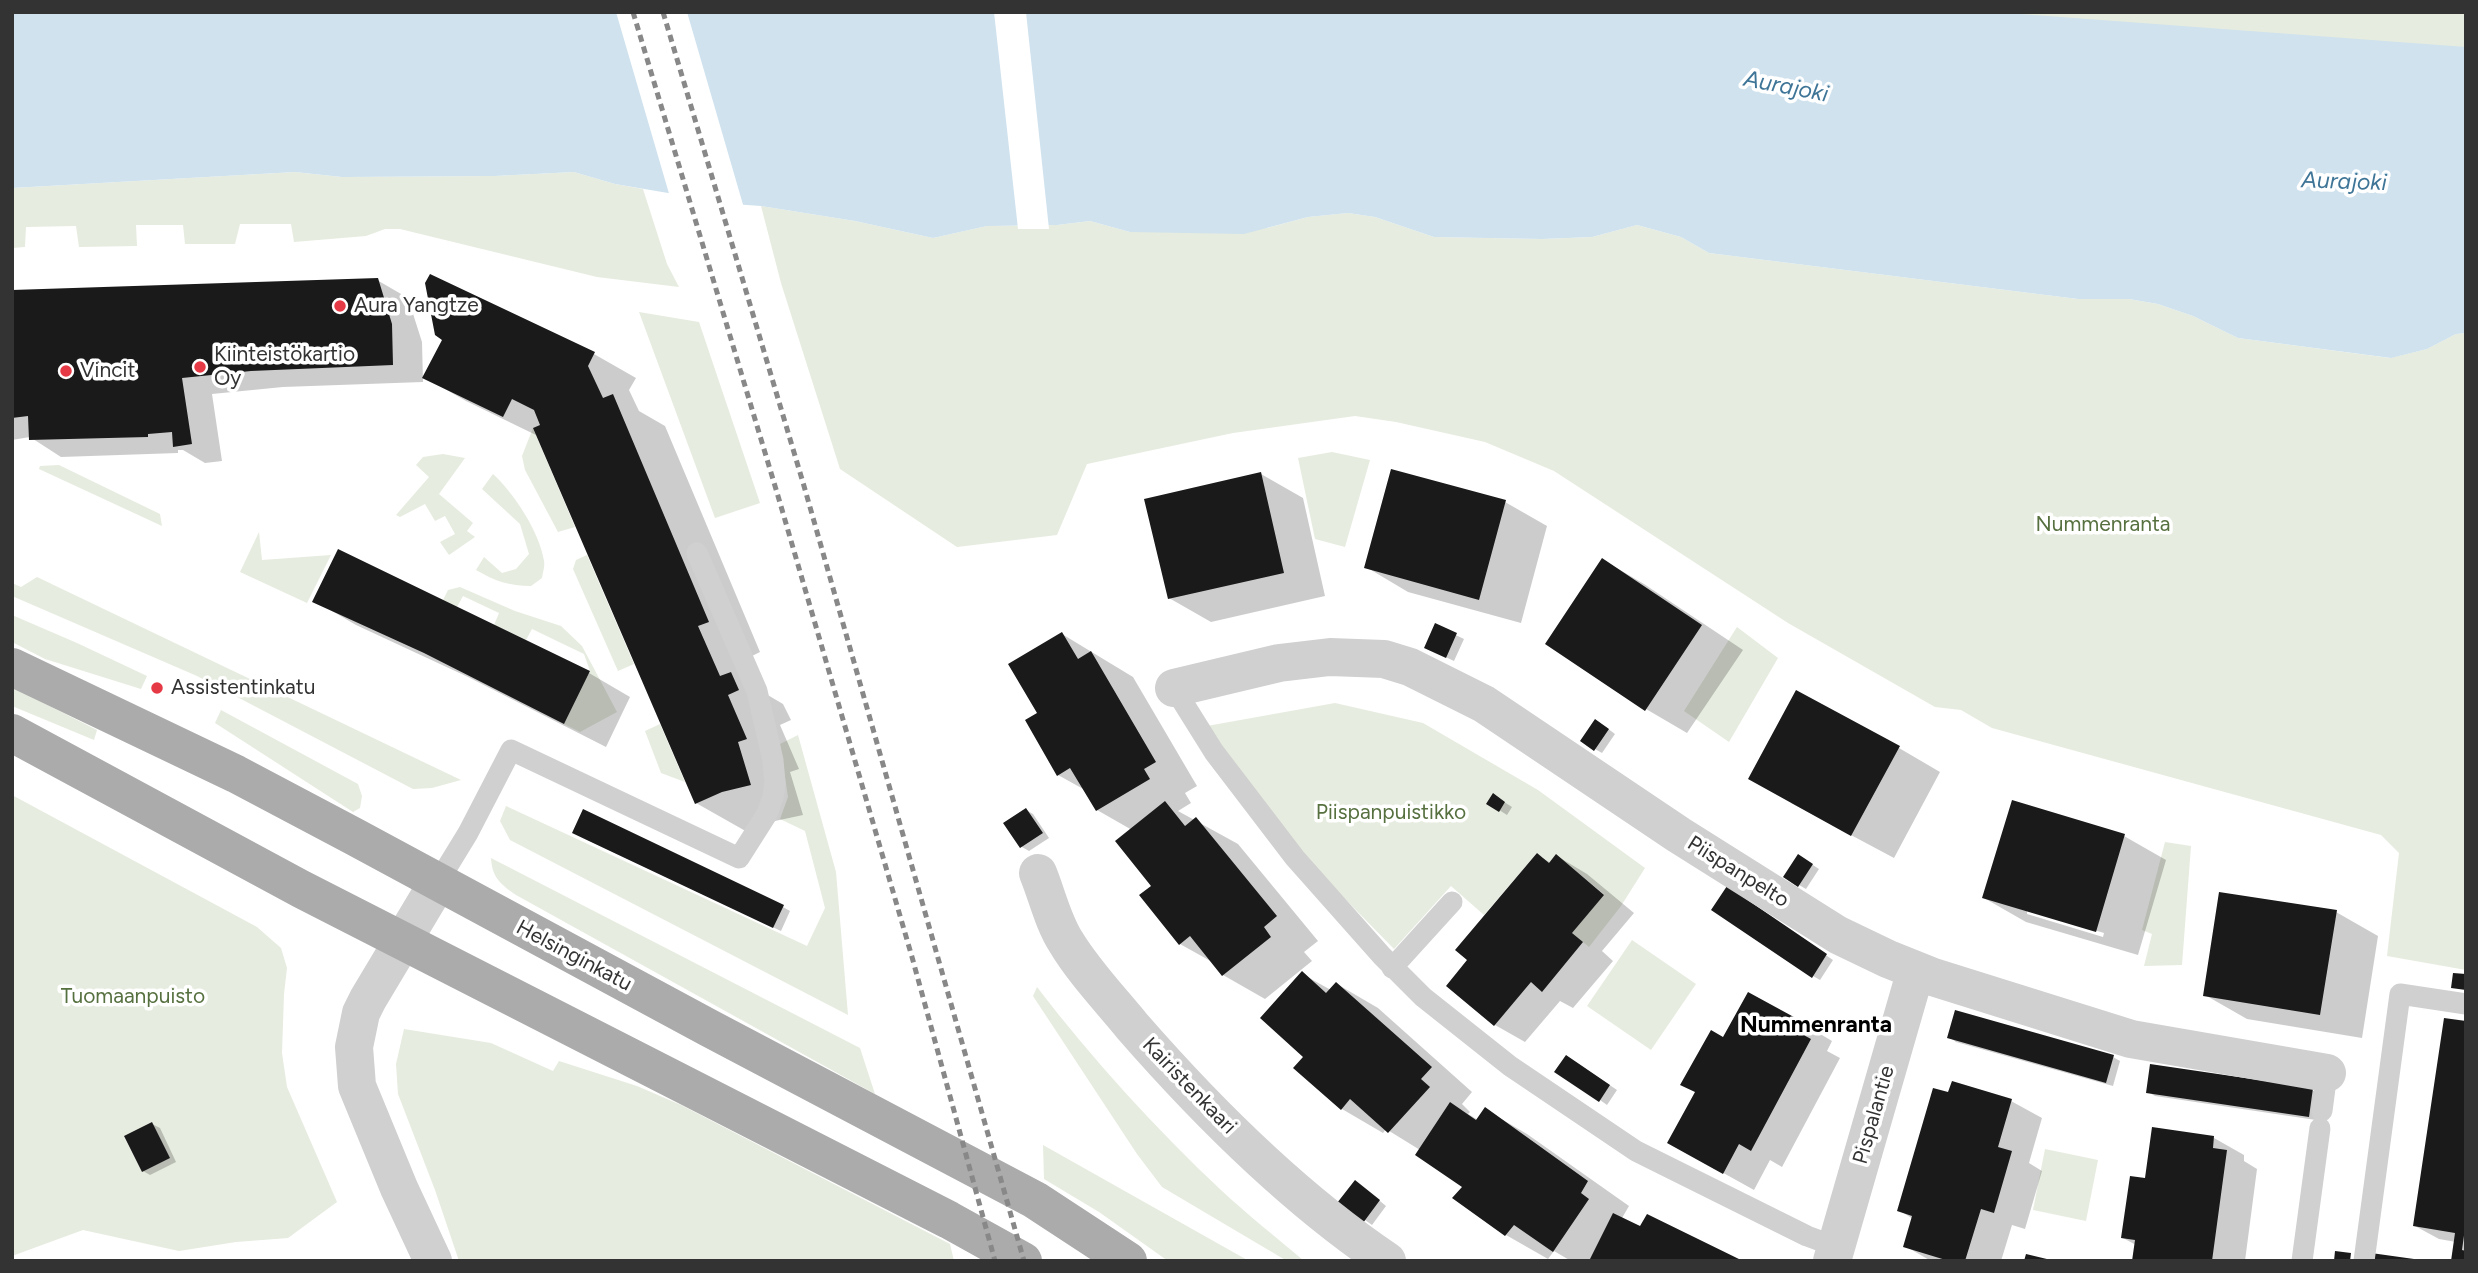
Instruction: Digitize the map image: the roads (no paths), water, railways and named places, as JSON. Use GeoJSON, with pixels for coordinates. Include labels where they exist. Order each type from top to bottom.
{"type":"FeatureCollection","features":[{"type":"Feature","properties":{"kind":"main road","name":"Helsinginkatu"},"geometry":{"type":"LineString","coordinates":[[12,667],[236,774],[1035,1200],[1128,1261]]}},
{"type":"Feature","properties":{"kind":"main road"},"geometry":{"type":"LineString","coordinates":[[12,733],[301,889],[949,1220],[1023,1261]]}},
{"type":"Feature","properties":{"kind":"street","name":"Piispanpelto"},"geometry":{"type":"LineString","coordinates":[[1174,688],[1279,663],[1330,657],[1384,659],[1410,667],[1484,704],[1679,835],[1838,935],[1933,978],[2131,1039],[2327,1073]]}},
{"type":"Feature","properties":{"kind":"street","name":"Kairistenkaari"},"geometry":{"type":"LineString","coordinates":[[1038,873],[1065,941],[1111,1001],[1165,1064],[1285,1180],[1387,1261]]}},
{"type":"Feature","properties":{"kind":"street"},"geometry":{"type":"LineString","coordinates":[[433,1261],[399,1188],[357,1086],[354,1047],[361,1013],[438,882]]}},
{"type":"Feature","properties":{"kind":"street","name":"Pispalantie"},"geometry":{"type":"LineString","coordinates":[[1835,1254],[1916,970]]}},
{"type":"Feature","properties":{"kind":"lane"},"geometry":{"type":"LineString","coordinates":[[438,882],[468,833],[511,750],[738,858],[767,814],[775,783],[773,760],[757,691],[697,553]]}},
{"type":"Feature","properties":{"kind":"lane"},"geometry":{"type":"LineString","coordinates":[[1174,688],[1214,751],[1295,858],[1392,968],[1423,997],[1510,1066],[1636,1151],[1807,1236],[1835,1254]]}},
{"type":"Feature","properties":{"kind":"lane"},"geometry":{"type":"LineString","coordinates":[[1392,968],[1452,902]]}},
{"type":"Feature","properties":{"kind":"lane"},"geometry":{"type":"LineString","coordinates":[[2364,1261],[2400,994],[2466,1004]]}},
{"type":"Feature","properties":{"kind":"lane"},"geometry":{"type":"LineString","coordinates":[[2302,1261],[2327,1073]]}},
{"type":"Feature","properties":{"kind":"water","name":"Aurajoki"},"geometry":{"type":"Polygon","coordinates":[[[12,12],[1993,12],[2466,47],[2466,333],[2456,334],[2427,349],[2391,358],[2238,338],[2193,316],[2158,304],[2129,299],[2078,299],[1709,253],[1681,237],[1637,225],[1592,237],[1434,237],[1375,217],[1348,213],[1308,217],[1244,234],[1130,232],[1090,221],[1057,225],[987,226],[933,238],[855,221],[615,184],[574,172],[494,176],[342,177],[295,172],[12,188],[12,12]]]}},
{"type":"Feature","properties":{"kind":"railway"},"geometry":{"type":"LineString","coordinates":[[633,12],[912,957],[995,1261]]}},
{"type":"Feature","properties":{"kind":"railway"},"geometry":{"type":"LineString","coordinates":[[663,12],[804,486],[1024,1261]]}},
{"type":"Feature","properties":{"kind":"place","name":"Aura Yangtze"},"geometry":{"type":"Point","coordinates":[340,306]}},
{"type":"Feature","properties":{"kind":"place","name":"Kiinteistökartio Oy"},"geometry":{"type":"Point","coordinates":[200,367]}},
{"type":"Feature","properties":{"kind":"place","name":"Vincit"},"geometry":{"type":"Point","coordinates":[66,371]}},
{"type":"Feature","properties":{"kind":"place","name":"Assistentinkatu"},"geometry":{"type":"Point","coordinates":[157,688]}},
{"type":"Feature","properties":{"kind":"district","name":"Nummenranta"},"geometry":{"type":"Point","coordinates":[1816,1025]}},
{"type":"Feature","properties":{"kind":"park label","name":"Piispanpuistikko"},"geometry":{"type":"Point","coordinates":[1391,813]}},
{"type":"Feature","properties":{"kind":"park label","name":"Tuomaanpuisto"},"geometry":{"type":"Point","coordinates":[133,997]}}]}
